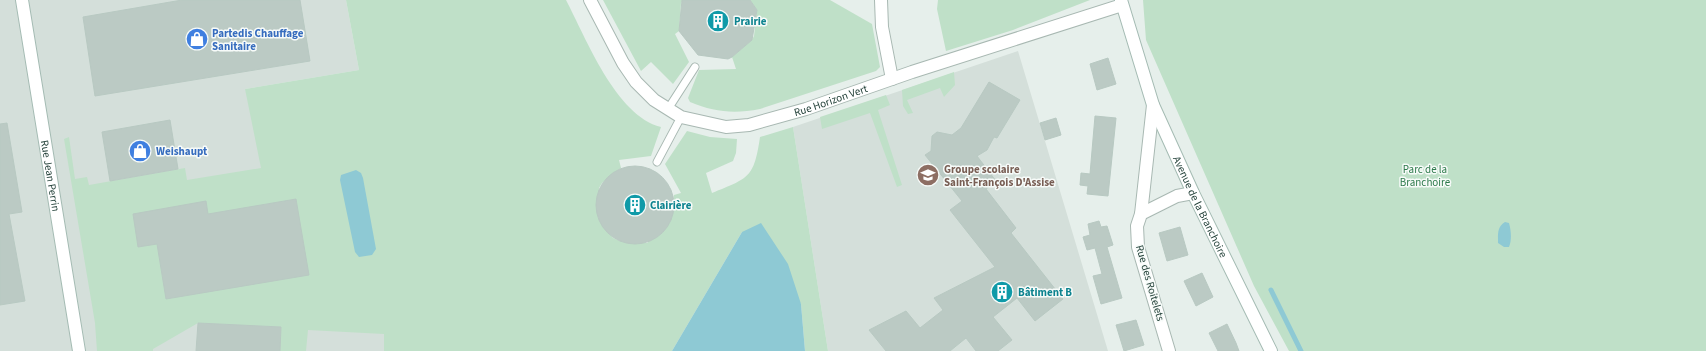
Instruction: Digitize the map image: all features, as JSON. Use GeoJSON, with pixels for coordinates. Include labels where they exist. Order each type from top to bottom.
{"type":"FeatureCollection","features":[{"type":"Feature","properties":{"kind":"street","name":"Rue Jean Perrin"},"geometry":{"type":"LineString","coordinates":[[22,0],[79,351]]}},
{"type":"Feature","properties":{"kind":"street","name":"Rue Horizon Vert"},"geometry":{"type":"LineString","coordinates":[[590,0],[623,63],[636,82],[654,100],[681,117],[726,127],[749,125],[842,97],[1121,3]]}},
{"type":"Feature","properties":{"kind":"street"},"geometry":{"type":"LineString","coordinates":[[881,0],[882,27],[892,80]]}},
{"type":"Feature","properties":{"kind":"street","name":"Avenue de la Branchoire"},"geometry":{"type":"LineString","coordinates":[[1121,3],[1153,105],[1193,193],[1271,351]]}},
{"type":"Feature","properties":{"kind":"street","name":"Rue des Roitelets"},"geometry":{"type":"LineString","coordinates":[[1153,105],[1141,214],[1137,226],[1138,247],[1170,351]]}},
{"type":"Feature","properties":{"kind":"street"},"geometry":{"type":"LineString","coordinates":[[1141,214],[1177,196],[1193,193]]}},
{"type":"Feature","properties":{"kind":"lane"},"geometry":{"type":"LineString","coordinates":[[668,109],[695,67]]}},
{"type":"Feature","properties":{"kind":"lane"},"geometry":{"type":"LineString","coordinates":[[657,162],[681,117]]}},
{"type":"Feature","properties":{"kind":"shaded area"},"geometry":{"type":"Polygon","coordinates":[[[0,0],[346,0],[359,70],[245,89],[405,351],[0,351],[0,0]]]}},
{"type":"Feature","properties":{"kind":"shaded area","name":"Groupe scolaire Saint-François D'Assise"},"geometry":{"type":"Polygon","coordinates":[[[1018,51],[1108,351],[828,351],[793,127],[1018,51]]]}},
{"type":"Feature","properties":{"kind":"green space"},"geometry":{"type":"Polygon","coordinates":[[[346,0],[566,0],[593,54],[616,92],[630,108],[645,120],[661,127],[651,156],[619,160],[621,168],[602,183],[599,188],[598,218],[613,238],[620,241],[647,243],[662,232],[669,224],[674,195],[681,193],[665,164],[687,131],[710,137],[737,139],[736,153],[733,161],[706,173],[712,193],[742,180],[748,175],[755,161],[760,137],[793,127],[828,351],[805,351],[801,304],[742,232],[672,351],[384,351],[384,334],[308,330],[306,351],[280,351],[281,327],[198,323],[153,349],[153,351],[97,351],[95,323],[64,139],[69,137],[75,179],[87,177],[89,185],[185,168],[187,180],[261,168],[245,89],[359,70],[346,0]]]}},
{"type":"Feature","properties":{"kind":"green space"},"geometry":{"type":"Polygon","coordinates":[[[603,0],[683,0],[681,3],[679,31],[675,34],[689,62],[673,84],[651,62],[641,71],[603,0]]]}},
{"type":"Feature","properties":{"kind":"green space"},"geometry":{"type":"Polygon","coordinates":[[[750,0],[830,0],[872,24],[880,67],[876,71],[751,111],[733,112],[716,110],[690,102],[688,98],[699,70],[736,69],[732,57],[752,40],[754,36],[757,10],[750,0]]]}},
{"type":"Feature","properties":{"kind":"green space"},"geometry":{"type":"Polygon","coordinates":[[[938,0],[1090,0],[1013,30],[946,51],[937,9],[938,0]]]}},
{"type":"Feature","properties":{"kind":"green space","name":"Parc de la Branchoire"},"geometry":{"type":"Polygon","coordinates":[[[1143,0],[1706,0],[1706,351],[1289,351],[1254,286],[1146,40],[1143,0]]]}},
{"type":"Feature","properties":{"kind":"green space"},"geometry":{"type":"Polygon","coordinates":[[[954,72],[955,85],[944,97],[940,88],[907,100],[913,113],[908,114],[903,106],[902,90],[954,72]]]}},
{"type":"Feature","properties":{"kind":"green space"},"geometry":{"type":"Polygon","coordinates":[[[886,95],[890,105],[878,110],[902,185],[897,187],[870,113],[822,129],[820,117],[886,95]]]}},
{"type":"Feature","properties":{"kind":"water"},"geometry":{"type":"Polygon","coordinates":[[[356,170],[361,173],[363,178],[376,249],[372,255],[359,257],[355,252],[340,180],[341,175],[356,170]]]}},
{"type":"Feature","properties":{"kind":"water"},"geometry":{"type":"Polygon","coordinates":[[[1505,222],[1509,223],[1510,229],[1511,238],[1509,247],[1504,247],[1498,243],[1499,228],[1505,222]]]}},
{"type":"Feature","properties":{"kind":"water"},"geometry":{"type":"Polygon","coordinates":[[[761,223],[788,264],[801,304],[805,351],[672,351],[742,232],[761,223]]]}},
{"type":"Feature","properties":{"kind":"building","name":"Partedis Chauffage Sanitaire"},"geometry":{"type":"Polygon","coordinates":[[[182,0],[300,0],[310,61],[95,96],[83,17],[182,0]]]}},
{"type":"Feature","properties":{"kind":"building","name":"Prairie"},"geometry":{"type":"Polygon","coordinates":[[[682,0],[750,0],[757,10],[752,40],[728,59],[698,55],[679,31],[682,0]]]}},
{"type":"Feature","properties":{"kind":"building"},"geometry":{"type":"Polygon","coordinates":[[[1108,58],[1116,84],[1097,90],[1090,64],[1108,58]]]}},
{"type":"Feature","properties":{"kind":"building"},"geometry":{"type":"Polygon","coordinates":[[[989,82],[1020,100],[997,138],[994,137],[987,150],[977,156],[996,181],[986,189],[1016,228],[1011,233],[1063,299],[1035,321],[1017,298],[993,317],[1012,340],[998,351],[976,351],[966,338],[950,351],[886,351],[869,330],[906,311],[920,328],[943,310],[934,298],[995,267],[950,210],[962,201],[925,155],[931,151],[932,136],[937,132],[952,135],[961,128],[989,82]]]}},
{"type":"Feature","properties":{"kind":"building"},"geometry":{"type":"Polygon","coordinates":[[[1095,116],[1116,118],[1108,196],[1087,194],[1088,186],[1080,185],[1081,173],[1090,174],[1095,116]]]}},
{"type":"Feature","properties":{"kind":"building"},"geometry":{"type":"Polygon","coordinates":[[[1056,118],[1061,135],[1045,140],[1040,123],[1056,118]]]}},
{"type":"Feature","properties":{"kind":"building","name":"Weishaupt"},"geometry":{"type":"Polygon","coordinates":[[[170,120],[178,169],[110,181],[102,132],[170,120]]]}},
{"type":"Feature","properties":{"kind":"building"},"geometry":{"type":"Polygon","coordinates":[[[7,123],[22,212],[9,214],[25,301],[0,305],[0,124],[7,123]]]}},
{"type":"Feature","properties":{"kind":"building","name":"Clairière"},"geometry":{"type":"Polygon","coordinates":[[[635,166],[650,169],[662,178],[671,190],[674,205],[671,220],[662,232],[650,241],[635,244],[620,241],[608,232],[599,220],[596,205],[599,190],[608,178],[620,169],[635,166]]]}},
{"type":"Feature","properties":{"kind":"building"},"geometry":{"type":"Polygon","coordinates":[[[296,199],[309,275],[166,299],[157,244],[138,247],[133,214],[206,201],[208,214],[296,199]]]}},
{"type":"Feature","properties":{"kind":"building"},"geometry":{"type":"Polygon","coordinates":[[[1099,221],[1101,227],[1107,226],[1113,245],[1107,247],[1122,298],[1101,304],[1093,276],[1102,274],[1095,248],[1087,250],[1083,237],[1090,235],[1088,224],[1099,221]]]}},
{"type":"Feature","properties":{"kind":"building"},"geometry":{"type":"Polygon","coordinates":[[[1180,227],[1188,255],[1167,261],[1159,233],[1180,227]]]}},
{"type":"Feature","properties":{"kind":"building"},"geometry":{"type":"Polygon","coordinates":[[[1202,273],[1213,297],[1196,306],[1184,281],[1202,273]]]}},
{"type":"Feature","properties":{"kind":"building"},"geometry":{"type":"Polygon","coordinates":[[[1136,320],[1144,345],[1124,351],[1116,325],[1136,320]]]}},
{"type":"Feature","properties":{"kind":"building"},"geometry":{"type":"Polygon","coordinates":[[[198,323],[281,327],[280,351],[196,351],[198,323]]]}},
{"type":"Feature","properties":{"kind":"building"},"geometry":{"type":"Polygon","coordinates":[[[1227,324],[1239,351],[1218,351],[1209,333],[1227,324]]]}},
{"type":"Feature","properties":{"kind":"waterway"},"geometry":{"type":"LineString","coordinates":[[1271,290],[1301,351]]}},
{"type":"Feature","properties":{"kind":"place","name":"Prairie"},"geometry":{"type":"Point","coordinates":[718,21]}},
{"type":"Feature","properties":{"kind":"place","name":"Partedis Chauffage Sanitaire"},"geometry":{"type":"Point","coordinates":[197,39]}},
{"type":"Feature","properties":{"kind":"place","name":"Weishaupt"},"geometry":{"type":"Point","coordinates":[140,151]}},
{"type":"Feature","properties":{"kind":"place","name":"Groupe scolaire Saint-François D'Assise"},"geometry":{"type":"Point","coordinates":[928,175]}},
{"type":"Feature","properties":{"kind":"place","name":"Clairière"},"geometry":{"type":"Point","coordinates":[635,205]}},
{"type":"Feature","properties":{"kind":"place","name":"Bâtiment B"},"geometry":{"type":"Point","coordinates":[1002,292]}}]}
